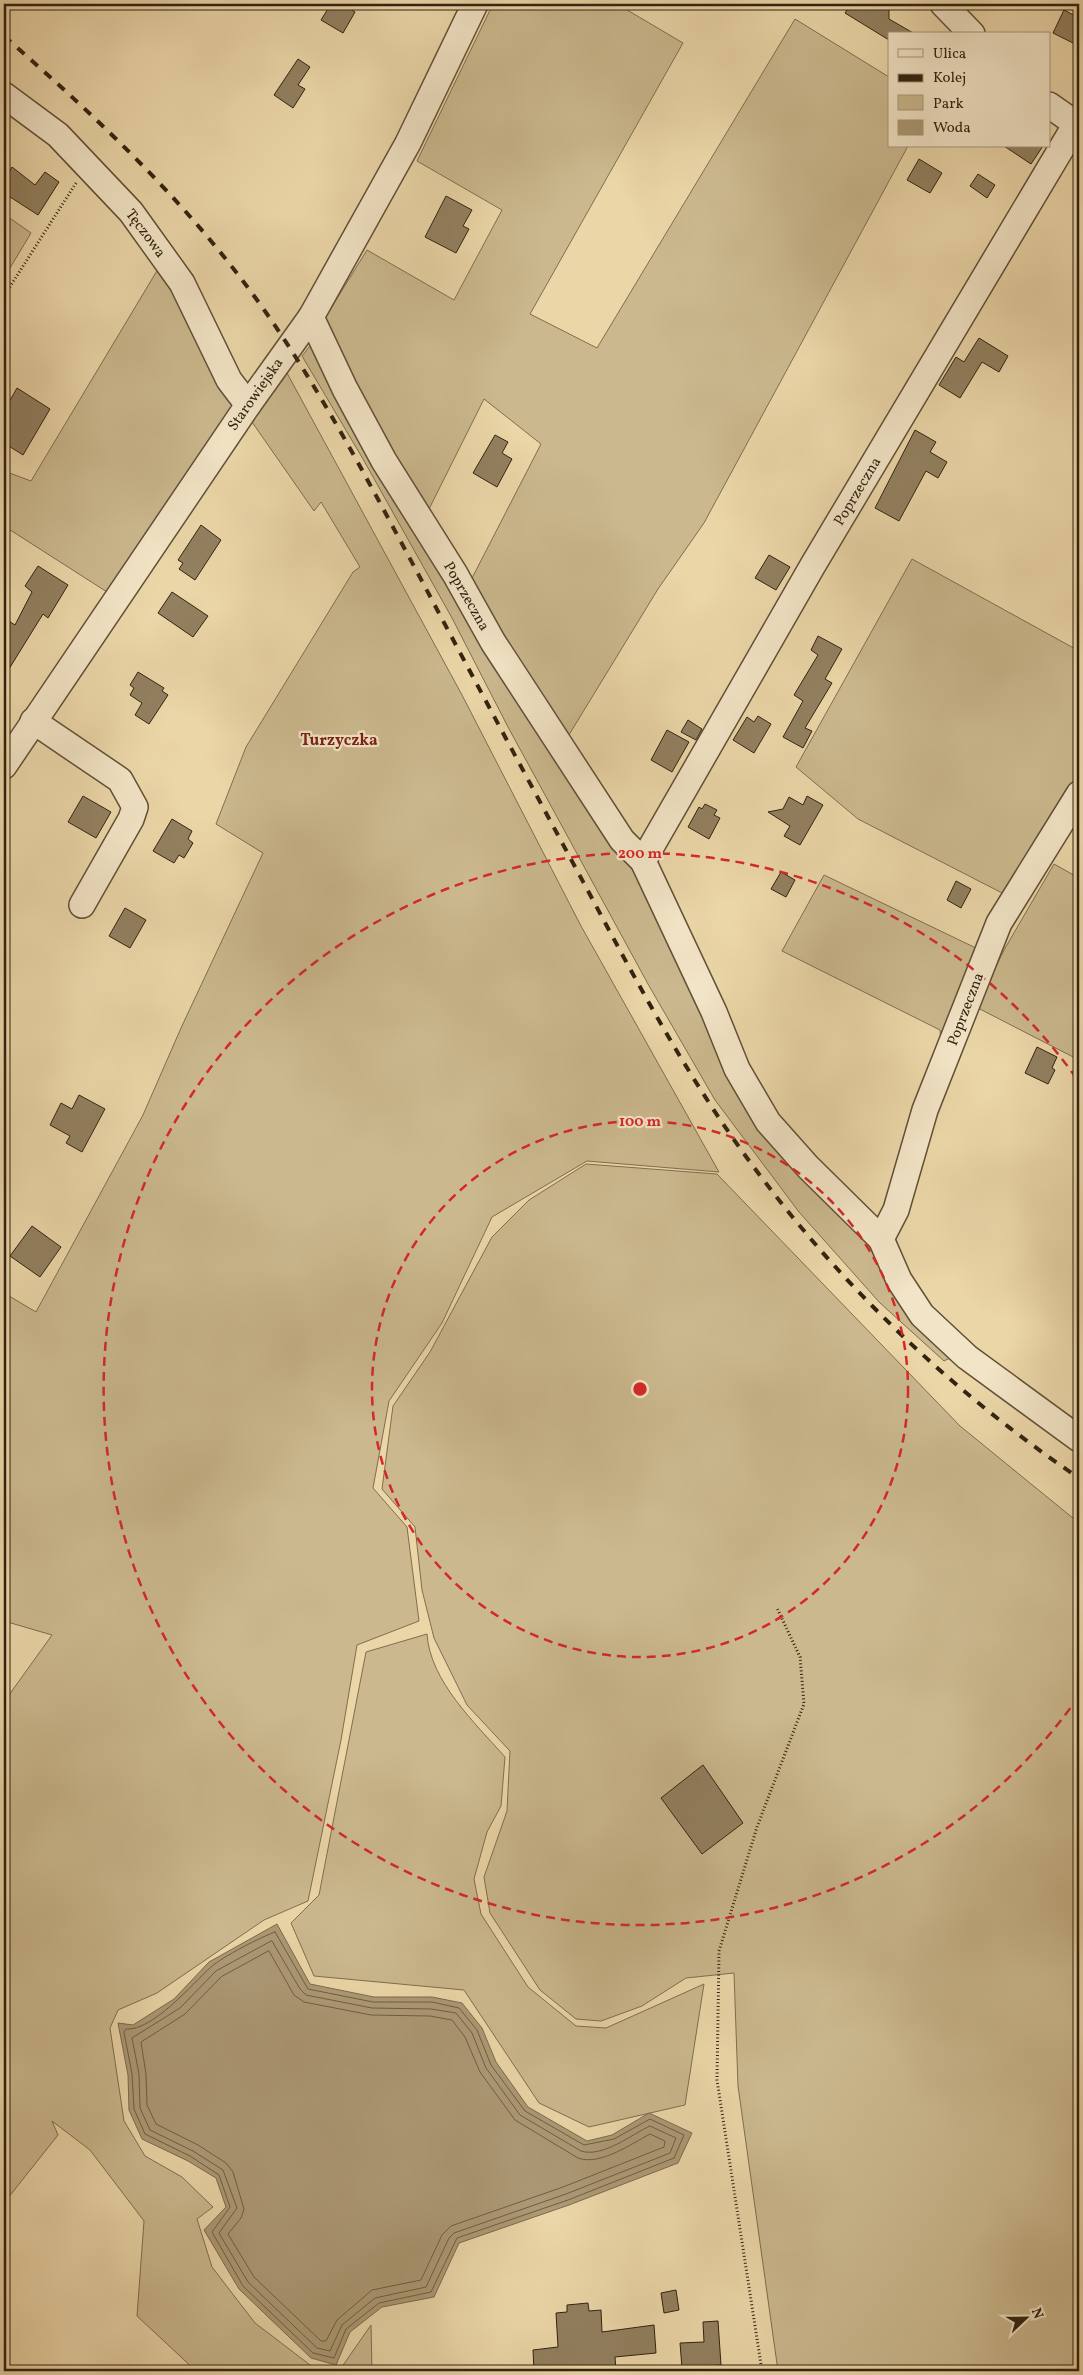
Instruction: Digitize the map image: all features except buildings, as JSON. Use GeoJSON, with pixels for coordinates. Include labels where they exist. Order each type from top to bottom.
{"type":"FeatureCollection","features":[{"type":"Feature","properties":{"kind":"street","name":"Starowiejska"},"geometry":{"type":"LineString","coordinates":[[4,766],[248,405],[311,317],[408,143],[475,4]]}},
{"type":"Feature","properties":{"kind":"street"},"geometry":{"type":"LineString","coordinates":[[942,4],[970,32]]}},
{"type":"Feature","properties":{"kind":"street","name":"Tęczowa"},"geometry":{"type":"LineString","coordinates":[[4,94],[58,135],[131,212],[169,262],[182,283],[229,380],[248,405]]}},
{"type":"Feature","properties":{"kind":"street","name":"Poprzeczna"},"geometry":{"type":"LineString","coordinates":[[643,861],[812,565],[1078,125],[1050,106]]}},
{"type":"Feature","properties":{"kind":"street","name":"Poprzeczna"},"geometry":{"type":"LineString","coordinates":[[311,317],[345,389],[384,461],[455,574],[493,642],[622,840],[643,861],[714,1012],[737,1069],[768,1122],[808,1166],[881,1239],[899,1280],[922,1315],[967,1357],[1079,1439]]}},
{"type":"Feature","properties":{"kind":"street"},"geometry":{"type":"LineString","coordinates":[[33,721],[120,780],[135,807],[131,819],[82,905]]}},
{"type":"Feature","properties":{"kind":"street","name":"Poprzeczna"},"geometry":{"type":"LineString","coordinates":[[881,1239],[896,1210],[925,1110],[999,923],[1079,794]]}},
{"type":"Feature","properties":{"kind":"path"},"geometry":{"type":"LineString","coordinates":[[4,296],[87,166]]}},
{"type":"Feature","properties":{"kind":"path"},"geometry":{"type":"LineString","coordinates":[[762,2371],[717,2080],[719,1951],[757,1827],[804,1704],[800,1656],[777,1608]]}},
{"type":"Feature","properties":{"kind":"green space"},"geometry":{"type":"Polygon","coordinates":[[[493,4],[617,4],[683,43],[530,314],[597,348],[795,19],[888,76],[888,148],[907,148],[704,523],[658,589],[564,743],[470,582],[541,444],[484,399],[429,509],[418,504],[323,321],[367,250],[454,300],[502,210],[417,161],[493,4]]]}},
{"type":"Feature","properties":{"kind":"green space"},"geometry":{"type":"Polygon","coordinates":[[[4,214],[31,233],[4,278],[4,214]]]}},
{"type":"Feature","properties":{"kind":"green space"},"geometry":{"type":"Polygon","coordinates":[[[161,264],[235,405],[107,592],[4,526],[4,471],[31,481],[161,264]]]}},
{"type":"Feature","properties":{"kind":"green space"},"geometry":{"type":"Polygon","coordinates":[[[310,346],[325,361],[636,864],[718,1043],[956,1355],[944,1361],[880,1303],[799,1212],[715,1100],[648,984],[508,727],[452,618],[363,459],[302,356],[310,346]]]}},
{"type":"Feature","properties":{"kind":"green space"},"geometry":{"type":"Polygon","coordinates":[[[287,373],[462,695],[581,926],[719,1172],[587,1161],[492,1217],[442,1323],[389,1401],[373,1488],[407,1527],[419,1621],[357,1645],[341,1740],[308,1901],[264,1920],[157,1993],[118,2010],[110,2028],[124,2121],[145,2156],[182,2177],[213,2207],[197,2219],[212,2267],[255,2323],[318,2371],[196,2371],[137,2316],[144,2221],[90,2150],[52,2121],[58,2135],[4,2203],[4,1702],[52,1635],[4,1621],[4,1293],[36,1312],[143,1115],[181,1028],[263,853],[216,824],[246,747],[353,572],[360,567],[321,502],[314,511],[252,422],[287,373]]]}},
{"type":"Feature","properties":{"kind":"green space"},"geometry":{"type":"Polygon","coordinates":[[[912,559],[1079,651],[1079,780],[1006,895],[858,819],[796,767],[912,559]]]}},
{"type":"Feature","properties":{"kind":"green space"},"geometry":{"type":"Polygon","coordinates":[[[1054,864],[1079,878],[1079,1060],[976,1007],[1004,950],[1054,864]]]}},
{"type":"Feature","properties":{"kind":"green space"},"geometry":{"type":"Polygon","coordinates":[[[824,875],[978,949],[942,1052],[940,1030],[782,951],[824,875]]]}},
{"type":"Feature","properties":{"kind":"green space"},"geometry":{"type":"Polygon","coordinates":[[[586,1164],[717,1174],[960,1426],[1079,1523],[1079,2371],[778,2371],[738,2086],[734,1973],[686,1978],[642,2006],[601,2021],[576,2019],[540,1990],[490,1913],[484,1877],[507,1811],[510,1751],[467,1705],[434,1638],[422,1590],[415,1527],[382,1489],[393,1406],[430,1352],[492,1237],[529,1200],[586,1164]]]}},
{"type":"Feature","properties":{"kind":"green space"},"geometry":{"type":"Polygon","coordinates":[[[427,1634],[436,1668],[445,1685],[468,1716],[505,1757],[501,1806],[487,1832],[474,1879],[481,1914],[528,1987],[576,2026],[606,2028],[704,1984],[685,2105],[589,2127],[539,2103],[464,1990],[314,1976],[291,1923],[319,1895],[366,1652],[427,1634]]]}},
{"type":"Feature","properties":{"kind":"green space"},"geometry":{"type":"Polygon","coordinates":[[[371,2325],[372,2371],[339,2371],[371,2325]]]}},
{"type":"Feature","properties":{"kind":"water"},"geometry":{"type":"Polygon","coordinates":[[[277,1924],[310,1984],[374,1997],[432,1997],[462,2003],[482,2028],[496,2062],[528,2107],[587,2141],[612,2135],[649,2113],[692,2133],[678,2163],[569,2205],[459,2243],[434,2297],[382,2307],[350,2332],[336,2365],[311,2358],[239,2289],[204,2230],[226,2207],[216,2178],[188,2161],[142,2139],[129,2110],[128,2075],[118,2023],[133,2025],[174,1999],[209,1962],[277,1924]]]}},
{"type":"Feature","properties":{"kind":"railway"},"geometry":{"type":"LineString","coordinates":[[4,36],[76,100],[177,202],[238,275],[289,346],[368,480],[668,1037],[713,1109],[762,1178],[832,1263],[908,1341],[991,1413],[1079,1478]]}},
{"type":"Feature","properties":{"kind":"district","name":"Turzyczka"},"geometry":{"type":"Point","coordinates":[339,739]}}]}
